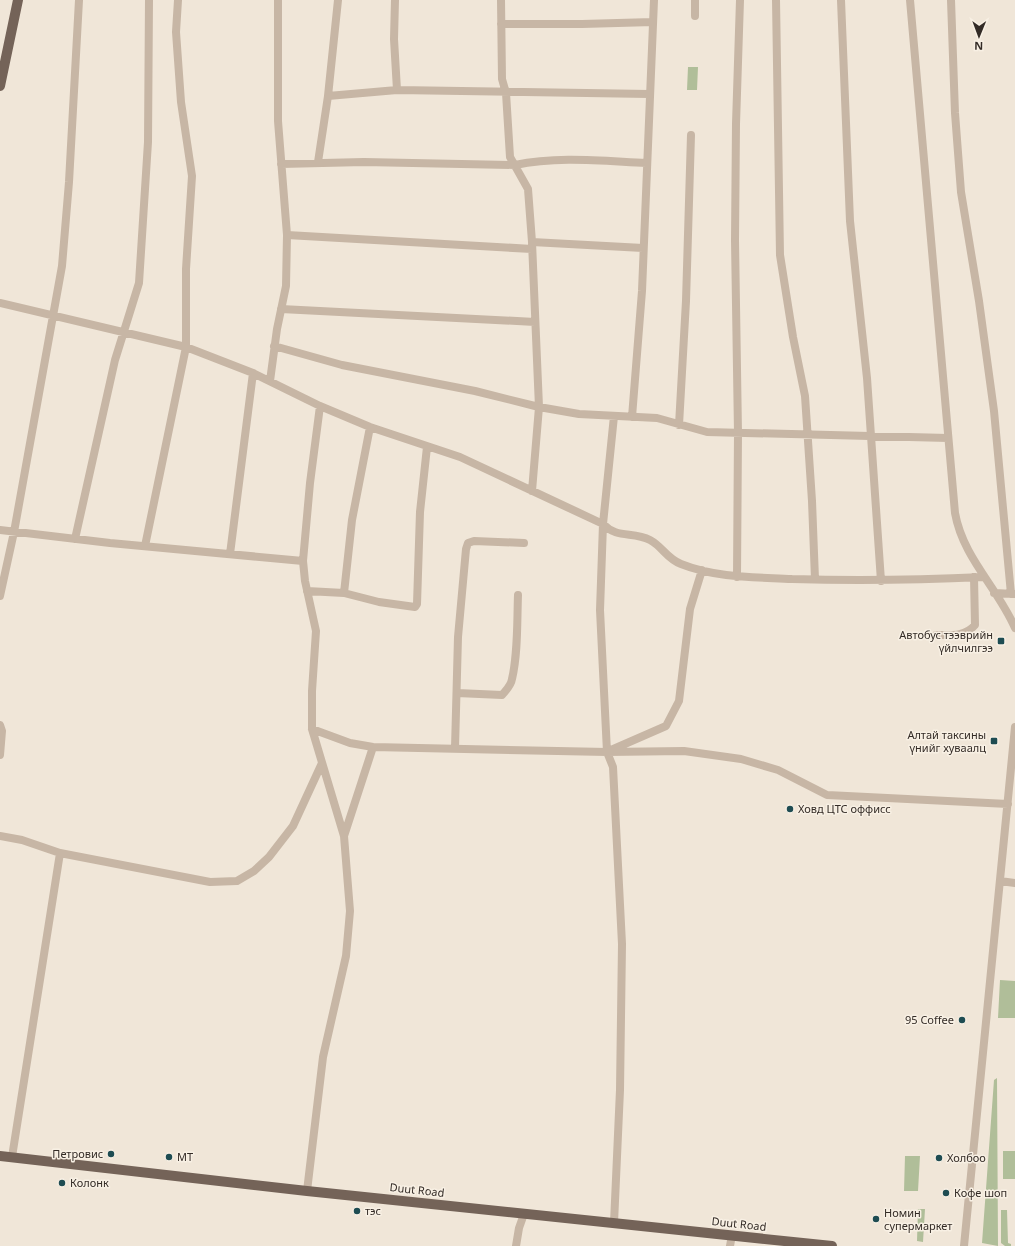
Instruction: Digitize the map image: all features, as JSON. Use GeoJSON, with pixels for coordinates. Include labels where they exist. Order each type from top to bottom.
{"type":"FeatureCollection","features":[{"type":"Feature","properties":{"kind":"main road"},"geometry":{"type":"LineString","coordinates":[[0,86],[18,0]]}},
{"type":"Feature","properties":{"kind":"main road","name":"Duut Road"},"geometry":{"type":"LineString","coordinates":[[0,1156],[307,1191],[832,1246]]}},
{"type":"Feature","properties":{"kind":"street"},"geometry":{"type":"LineString","coordinates":[[0,596],[14,532],[62,266],[69,182],[79,0]]}},
{"type":"Feature","properties":{"kind":"street"},"geometry":{"type":"LineString","coordinates":[[75,539],[123,331],[135,299],[139,283],[148,142],[149,0]]}},
{"type":"Feature","properties":{"kind":"street"},"geometry":{"type":"LineString","coordinates":[[145,546],[186,347],[186,269],[192,176],[181,102],[176,32],[178,0]]}},
{"type":"Feature","properties":{"kind":"street"},"geometry":{"type":"LineString","coordinates":[[270,381],[274,346],[286,286],[287,235],[278,121],[278,0]]}},
{"type":"Feature","properties":{"kind":"street"},"geometry":{"type":"LineString","coordinates":[[318,162],[328,96],[338,0]]}},
{"type":"Feature","properties":{"kind":"street"},"geometry":{"type":"LineString","coordinates":[[395,0],[394,39],[397,90]]}},
{"type":"Feature","properties":{"kind":"street"},"geometry":{"type":"LineString","coordinates":[[501,0],[502,79],[506,93],[510,157],[528,189],[532,245],[539,407],[532,491]]}},
{"type":"Feature","properties":{"kind":"street"},"geometry":{"type":"LineString","coordinates":[[632,417],[642,291],[646,163],[654,0]]}},
{"type":"Feature","properties":{"kind":"street"},"geometry":{"type":"LineString","coordinates":[[695,0],[695,16]]}},
{"type":"Feature","properties":{"kind":"street"},"geometry":{"type":"LineString","coordinates":[[737,577],[738,433],[735,232],[736,124],[740,0]]}},
{"type":"Feature","properties":{"kind":"street"},"geometry":{"type":"LineString","coordinates":[[776,0],[780,255],[793,337],[805,396],[812,501],[815,579]]}},
{"type":"Feature","properties":{"kind":"street"},"geometry":{"type":"LineString","coordinates":[[841,0],[850,220],[872,435],[881,581]]}},
{"type":"Feature","properties":{"kind":"street"},"geometry":{"type":"LineString","coordinates":[[910,0],[955,513],[958,529],[965,546],[1015,628]]}},
{"type":"Feature","properties":{"kind":"street"},"geometry":{"type":"LineString","coordinates":[[951,0],[961,192],[979,301],[994,411],[1013,594],[994,593]]}},
{"type":"Feature","properties":{"kind":"street"},"geometry":{"type":"LineString","coordinates":[[501,24],[653,22]]}},
{"type":"Feature","properties":{"kind":"street"},"geometry":{"type":"LineString","coordinates":[[328,96],[397,90],[506,93],[649,94]]}},
{"type":"Feature","properties":{"kind":"street"},"geometry":{"type":"LineString","coordinates":[[679,425],[686,301],[691,135]]}},
{"type":"Feature","properties":{"kind":"street"},"geometry":{"type":"LineString","coordinates":[[281,164],[318,162],[515,165],[538,160],[646,163]]}},
{"type":"Feature","properties":{"kind":"street"},"geometry":{"type":"LineString","coordinates":[[287,235],[643,248]]}},
{"type":"Feature","properties":{"kind":"street"},"geometry":{"type":"LineString","coordinates":[[0,303],[186,347],[254,373],[320,406],[370,427],[460,458],[603,524],[615,533],[641,536],[651,541],[669,558],[702,570],[737,577],[881,581],[984,577]]}},
{"type":"Feature","properties":{"kind":"street"},"geometry":{"type":"LineString","coordinates":[[281,309],[535,322]]}},
{"type":"Feature","properties":{"kind":"street"},"geometry":{"type":"LineString","coordinates":[[274,346],[342,365],[475,391],[539,407],[579,414],[657,418],[707,432],[807,433],[948,438]]}},
{"type":"Feature","properties":{"kind":"street"},"geometry":{"type":"LineString","coordinates":[[230,554],[254,373]]}},
{"type":"Feature","properties":{"kind":"street"},"geometry":{"type":"LineString","coordinates":[[307,1191],[323,1057],[344,967],[349,936],[350,891],[344,836],[312,729],[312,690],[316,631],[307,591],[303,561],[310,483],[320,406]]}},
{"type":"Feature","properties":{"kind":"street"},"geometry":{"type":"LineString","coordinates":[[614,416],[603,524],[600,610],[607,752],[613,767],[622,944],[620,1090],[614,1224]]}},
{"type":"Feature","properties":{"kind":"street"},"geometry":{"type":"LineString","coordinates":[[344,593],[352,520],[370,427]]}},
{"type":"Feature","properties":{"kind":"street"},"geometry":{"type":"LineString","coordinates":[[307,591],[344,593],[386,603],[415,607],[417,604],[420,512],[427,447]]}},
{"type":"Feature","properties":{"kind":"street"},"geometry":{"type":"LineString","coordinates":[[0,530],[75,539],[303,561]]}},
{"type":"Feature","properties":{"kind":"street"},"geometry":{"type":"LineString","coordinates":[[455,748],[458,637],[466,549],[468,543],[474,541],[524,543]]}},
{"type":"Feature","properties":{"kind":"street"},"geometry":{"type":"LineString","coordinates":[[607,752],[666,726],[679,701],[690,609],[702,570]]}},
{"type":"Feature","properties":{"kind":"street"},"geometry":{"type":"LineString","coordinates":[[936,635],[958,635],[970,632],[975,626],[974,577]]}},
{"type":"Feature","properties":{"kind":"street"},"geometry":{"type":"LineString","coordinates":[[457,693],[502,694],[508,689],[512,680],[518,595]]}},
{"type":"Feature","properties":{"kind":"street"},"geometry":{"type":"LineString","coordinates":[[0,725],[2,731],[0,755]]}},
{"type":"Feature","properties":{"kind":"street"},"geometry":{"type":"LineString","coordinates":[[964,1246],[1015,727]]}},
{"type":"Feature","properties":{"kind":"street"},"geometry":{"type":"LineString","coordinates":[[312,729],[350,743],[373,747],[607,752],[684,751],[741,759],[778,770],[827,795],[1008,804]]}},
{"type":"Feature","properties":{"kind":"street"},"geometry":{"type":"LineString","coordinates":[[344,836],[373,747]]}},
{"type":"Feature","properties":{"kind":"street"},"geometry":{"type":"LineString","coordinates":[[0,836],[22,840],[60,853],[210,882],[237,880],[254,871],[269,857],[293,826],[322,764]]}},
{"type":"Feature","properties":{"kind":"street"},"geometry":{"type":"LineString","coordinates":[[12,1157],[60,853]]}},
{"type":"Feature","properties":{"kind":"street"},"geometry":{"type":"LineString","coordinates":[[1000,881],[1015,883]]}},
{"type":"Feature","properties":{"kind":"street"},"geometry":{"type":"LineString","coordinates":[[516,1246],[519,1228],[524,1214]]}},
{"type":"Feature","properties":{"kind":"street"},"geometry":{"type":"LineString","coordinates":[[730,1246],[732,1236]]}},
{"type":"Feature","properties":{"kind":"green space"},"geometry":{"type":"Polygon","coordinates":[[[688,67],[698,67],[697,90],[687,90],[688,67]]]}},
{"type":"Feature","properties":{"kind":"green space"},"geometry":{"type":"Polygon","coordinates":[[[1000,980],[1015,981],[1015,1018],[998,1018],[1000,980]]]}},
{"type":"Feature","properties":{"kind":"green space"},"geometry":{"type":"Polygon","coordinates":[[[997,1078],[998,1246],[982,1243],[994,1080],[997,1078]]]}},
{"type":"Feature","properties":{"kind":"green space"},"geometry":{"type":"Polygon","coordinates":[[[1003,1151],[1015,1151],[1015,1179],[1003,1179],[1003,1151]]]}},
{"type":"Feature","properties":{"kind":"green space"},"geometry":{"type":"Polygon","coordinates":[[[905,1156],[920,1156],[918,1191],[904,1191],[905,1156]]]}},
{"type":"Feature","properties":{"kind":"green space"},"geometry":{"type":"Polygon","coordinates":[[[918,1209],[925,1209],[923,1242],[917,1241],[918,1209]]]}},
{"type":"Feature","properties":{"kind":"green space"},"geometry":{"type":"Polygon","coordinates":[[[1001,1210],[1007,1210],[1008,1243],[1011,1244],[1011,1246],[1005,1246],[1001,1243],[1001,1210]]]}},
{"type":"Feature","properties":{"kind":"place","name":"Автобус тээврийн үйлчилгээ"},"geometry":{"type":"Point","coordinates":[1001,641]}},
{"type":"Feature","properties":{"kind":"place","name":"Алтай таксины үнийг хуваалц"},"geometry":{"type":"Point","coordinates":[994,741]}},
{"type":"Feature","properties":{"kind":"place","name":"Ховд ЦТС оффисс"},"geometry":{"type":"Point","coordinates":[790,809]}},
{"type":"Feature","properties":{"kind":"place","name":"95 Coffee"},"geometry":{"type":"Point","coordinates":[962,1020]}},
{"type":"Feature","properties":{"kind":"place","name":"Петровиc"},"geometry":{"type":"Point","coordinates":[111,1154]}},
{"type":"Feature","properties":{"kind":"place","name":"MT"},"geometry":{"type":"Point","coordinates":[169,1157]}},
{"type":"Feature","properties":{"kind":"place","name":"Холбоо"},"geometry":{"type":"Point","coordinates":[939,1158]}},
{"type":"Feature","properties":{"kind":"place","name":"Колонк"},"geometry":{"type":"Point","coordinates":[62,1183]}},
{"type":"Feature","properties":{"kind":"place","name":"Кофе шоп"},"geometry":{"type":"Point","coordinates":[946,1193]}},
{"type":"Feature","properties":{"kind":"place","name":"тэс"},"geometry":{"type":"Point","coordinates":[357,1211]}},
{"type":"Feature","properties":{"kind":"place","name":"Номин супермаркет"},"geometry":{"type":"Point","coordinates":[876,1219]}}]}
